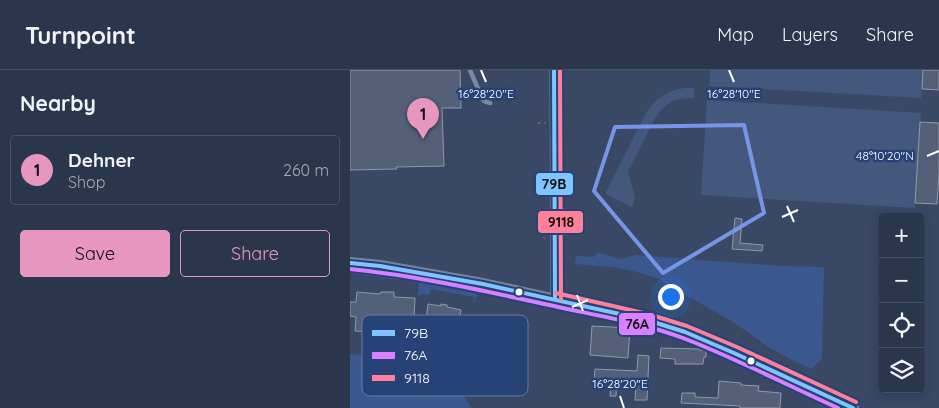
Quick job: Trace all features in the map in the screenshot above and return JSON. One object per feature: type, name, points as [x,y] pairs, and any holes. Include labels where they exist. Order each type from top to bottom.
[{"type":"street","points":[[554,70],[555,299]]},
{"type":"street","points":[[350,263],[425,273],[647,320],[685,332],[853,408]]},
{"type":"lane","points":[[470,70],[482,98],[490,104]]},
{"type":"path","points":[[538,123],[546,123]]},
{"type":"path","points":[[539,232],[548,242]]},
{"type":"highlighted area","points":[[744,125],[764,213],[663,273],[594,191],[615,127]]},
{"type":"shaded area","points":[[710,70],[923,70],[921,98],[709,86]]},
{"type":"shaded area","points":[[685,88],[694,88],[694,98],[676,100],[663,108],[654,120],[628,171],[635,198],[632,207],[605,194],[646,113],[658,99],[667,93]]},
{"type":"shaded area","points":[[707,100],[921,113],[915,208],[701,195]]},
{"type":"shaded area","points":[[599,253],[621,259],[635,255],[781,266],[824,267],[822,359],[811,369],[786,357],[733,322],[691,298],[673,291],[659,279],[613,267],[575,264],[576,256],[593,257]]},
{"type":"shaded area","points":[[354,269],[400,273],[401,280],[352,274]]},
{"type":"shaded area","points":[[422,280],[476,288],[478,290],[475,302],[473,303],[474,297],[431,289],[429,295],[421,294],[418,296],[419,283]]},
{"type":"shaded area","points":[[350,354],[362,355],[362,396],[464,396],[472,408],[350,408]]},
{"type":"building","points":[[350,70],[460,70],[461,108],[442,108],[444,166],[350,170]]},
{"type":"building","points":[[923,70],[939,70],[939,90],[922,89]]},
{"type":"building","points":[[920,122],[939,123],[937,204],[915,203]]},
{"type":"building","points":[[735,218],[742,219],[740,243],[763,245],[762,251],[732,249]]},
{"type":"building","points":[[357,292],[380,294],[381,292],[394,292],[394,297],[415,298],[414,315],[362,315],[362,331],[355,331],[356,317],[350,316],[350,302],[356,302]]},
{"type":"building","points":[[428,304],[447,305],[447,307],[461,310],[460,315],[426,315]]},
{"type":"building","points":[[592,326],[630,328],[628,358],[590,355]]},
{"type":"building","points":[[661,348],[706,350],[706,357],[704,357],[703,364],[675,364],[675,359],[660,358]]},
{"type":"building","points":[[638,355],[649,356],[647,400],[635,400],[636,384],[617,382],[616,396],[610,396],[611,382],[594,381],[595,369],[637,371]]},
{"type":"building","points":[[719,381],[759,386],[758,391],[781,393],[780,408],[740,408],[740,406],[681,403],[682,393],[695,393],[695,397],[718,398]]},
{"type":"transit line","name":"79B","points":[[554,70],[555,299]]},
{"type":"transit line","name":"9118","points":[[560,70],[561,299]]},
{"type":"transit line","name":"79B","points":[[350,263],[380,266],[483,284],[647,320],[685,332],[853,408]]},
{"type":"transit line","name":"76A","points":[[350,269],[454,285],[652,328],[722,354],[838,408]]},
{"type":"transit line","name":"9118","points":[[556,293],[648,314],[687,326],[856,402]]},
{"type":"place","name":"Dehner","points":[[423,139]]}]
